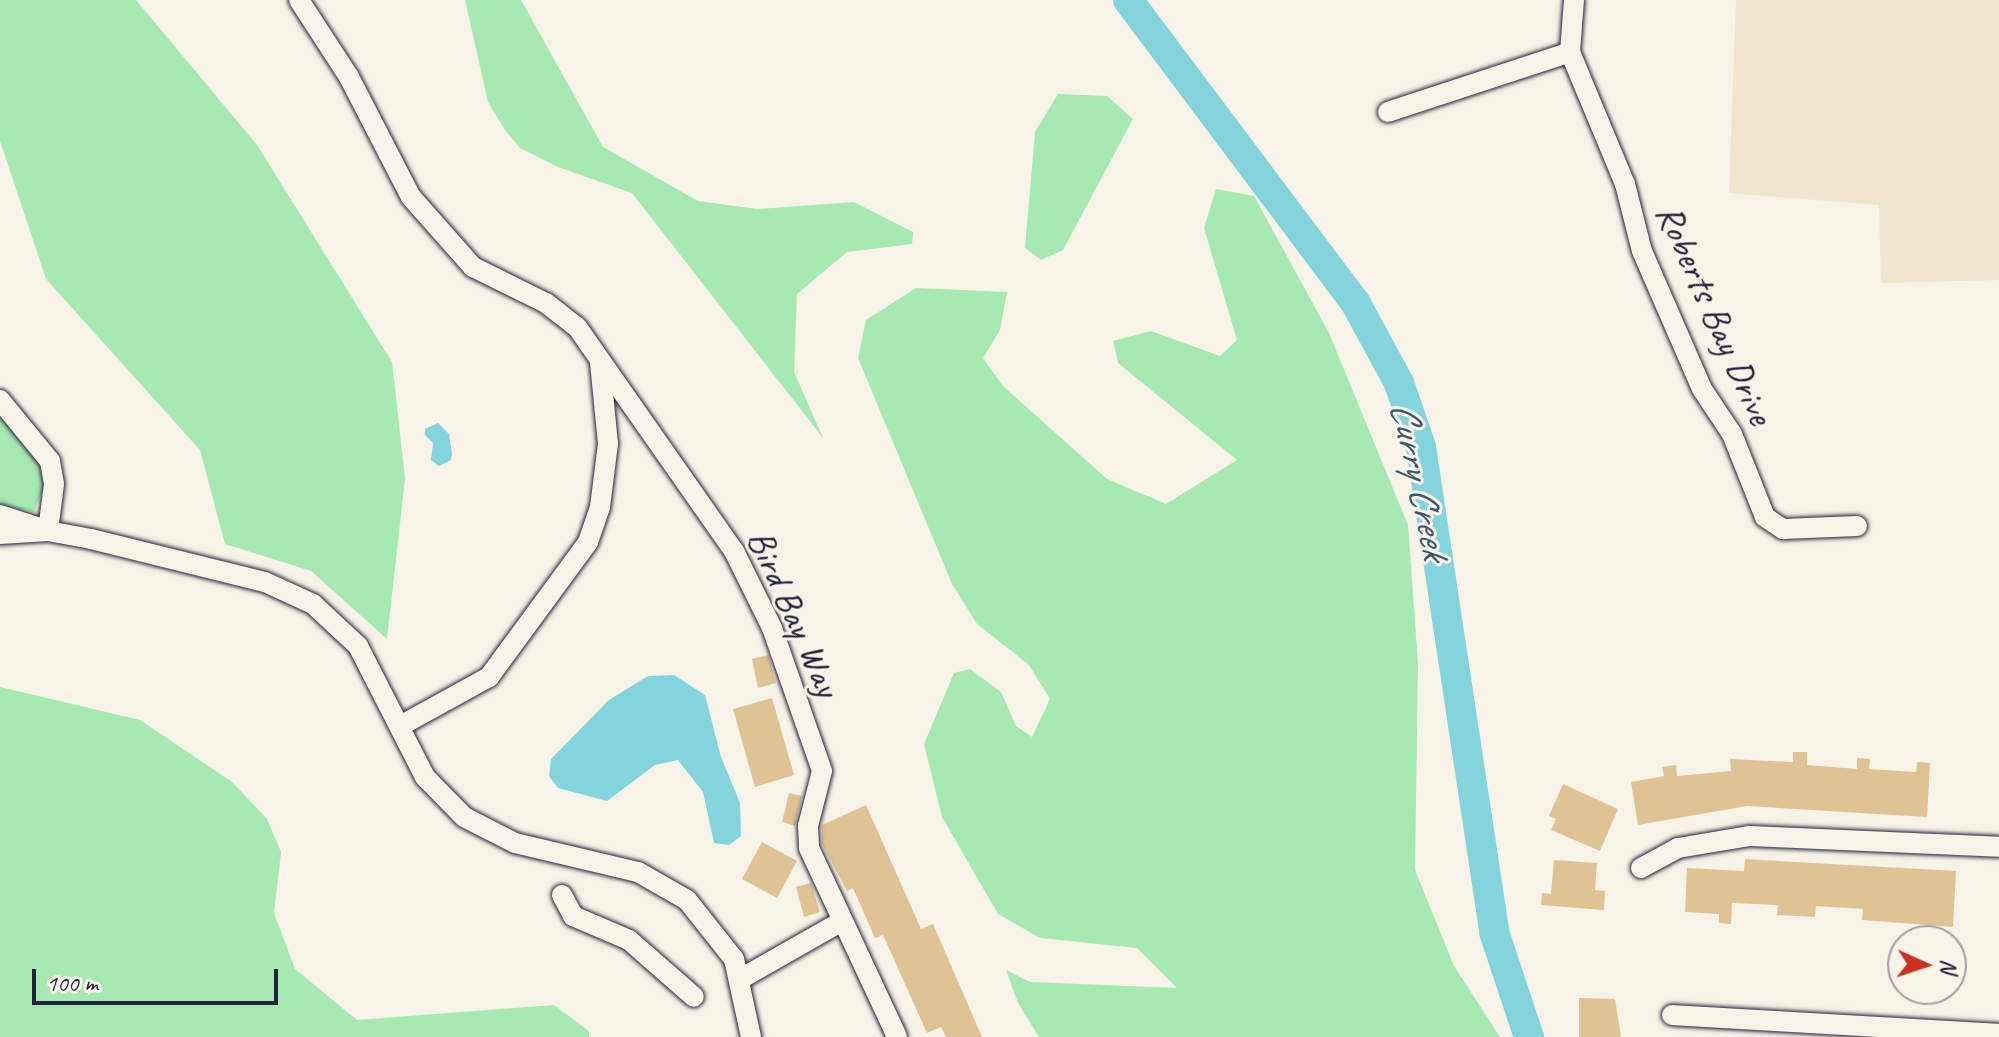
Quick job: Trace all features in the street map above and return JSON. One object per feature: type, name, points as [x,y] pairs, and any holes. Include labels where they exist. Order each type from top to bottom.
[{"type":"street","name":"Bird Bay Way","points":[[299,0],[349,77],[411,197],[462,259],[563,314],[599,357],[710,510],[772,628],[822,771],[807,842],[839,923],[897,1037]]},
{"type":"street","name":"Roberts Bay Drive","points":[[1574,0],[1570,52],[1625,184],[1642,251],[1702,389],[1732,434],[1765,517],[1783,529],[1857,526]]},
{"type":"street","points":[[1388,112],[1570,52]]},
{"type":"street","points":[[400,726],[489,677],[588,542],[600,507],[608,444],[599,357]]},
{"type":"street","points":[[0,400],[50,461],[54,484],[48,531]]},
{"type":"street","points":[[0,515],[48,531],[292,592],[329,615],[358,646],[425,777],[464,817],[515,843],[627,868],[666,885],[714,929],[742,978],[751,1037]]},
{"type":"street","points":[[0,534],[48,531]]},
{"type":"street","points":[[1641,868],[1678,848],[1750,836],[1999,847]]},
{"type":"street","points":[[562,895],[573,916],[629,940],[694,997]]},
{"type":"street","points":[[742,978],[839,923]]},
{"type":"street","points":[[1672,1015],[1999,1034]]},
{"type":"shaded area","points":[[1736,0],[1999,0],[1999,280],[1881,283],[1879,205],[1729,193]]},
{"type":"green space","points":[[0,0],[136,0],[257,145],[392,362],[405,479],[387,639],[311,571],[225,544],[200,450],[46,279],[0,141]]},
{"type":"green space","points":[[465,0],[521,0],[603,147],[698,201],[757,209],[854,202],[913,232],[912,244],[847,252],[797,294],[794,372],[823,438],[632,193],[558,167],[520,148],[505,130],[488,102]]},
{"type":"green space","points":[[1058,94],[1107,96],[1133,119],[1063,250],[1041,260],[1025,248],[1035,132]]},
{"type":"green space","points":[[1216,189],[1254,196],[1329,333],[1408,525],[1418,664],[1415,870],[1454,966],[1500,1037],[1039,1037],[1018,1003],[1006,970],[1030,982],[1177,988],[1137,948],[1040,938],[998,914],[942,817],[924,744],[954,673],[970,669],[1001,692],[1016,726],[1032,737],[1050,699],[1029,665],[977,624],[952,584],[858,358],[866,320],[916,288],[1007,292],[1000,330],[983,358],[1003,386],[1107,479],[1166,504],[1237,460],[1118,363],[1113,341],[1151,331],[1220,356],[1237,340],[1204,228]]},
{"type":"green space","points":[[0,413],[43,462],[46,481],[34,512],[0,505]]},
{"type":"green space","points":[[0,687],[140,720],[232,782],[267,819],[281,852],[274,913],[295,969],[357,1020],[554,1005],[589,1031],[589,1037],[0,1037]]},
{"type":"water","points":[[438,423],[449,434],[452,454],[451,460],[439,466],[431,460],[433,443],[425,435],[425,429]]},
{"type":"water","points":[[674,675],[705,695],[721,757],[740,803],[741,836],[729,845],[714,843],[703,792],[678,760],[655,765],[607,801],[558,788],[549,776],[551,759],[609,700],[648,676]]},
{"type":"building","points":[[768,655],[776,683],[758,688],[752,659]]},
{"type":"building","points":[[772,698],[794,775],[755,787],[733,709]]},
{"type":"building","points":[[1793,752],[1807,752],[1807,765],[1857,769],[1857,758],[1870,759],[1869,769],[1916,772],[1917,762],[1930,763],[1927,817],[1747,806],[1638,825],[1631,782],[1664,776],[1662,767],[1676,765],[1677,776],[1731,771],[1730,759],[1793,762]]},
{"type":"building","points":[[1563,784],[1618,809],[1600,851],[1551,830],[1556,819],[1549,816]]},
{"type":"building","points":[[789,793],[802,796],[795,826],[782,822]]},
{"type":"building","points":[[866,805],[921,929],[933,924],[982,1037],[946,1037],[941,1027],[927,1033],[883,935],[875,938],[853,888],[847,891],[822,844],[822,825]]},
{"type":"building","points":[[762,842],[797,861],[777,898],[742,879]]},
{"type":"building","points":[[1745,859],[1956,871],[1953,925],[1862,920],[1863,909],[1816,906],[1815,917],[1777,915],[1778,905],[1732,903],[1731,924],[1719,923],[1719,914],[1685,912],[1687,868],[1744,871]]},
{"type":"building","points":[[1554,860],[1597,863],[1595,890],[1605,891],[1604,910],[1541,905],[1542,893],[1551,894]]},
{"type":"building","points":[[811,883],[820,912],[804,917],[796,887]]},
{"type":"building","points":[[1579,998],[1615,999],[1621,1037],[1579,1037]]},
{"type":"waterway","name":"Curry Creek","points":[[1128,0],[1355,302],[1399,383],[1421,447],[1494,932],[1529,1037]]}]
